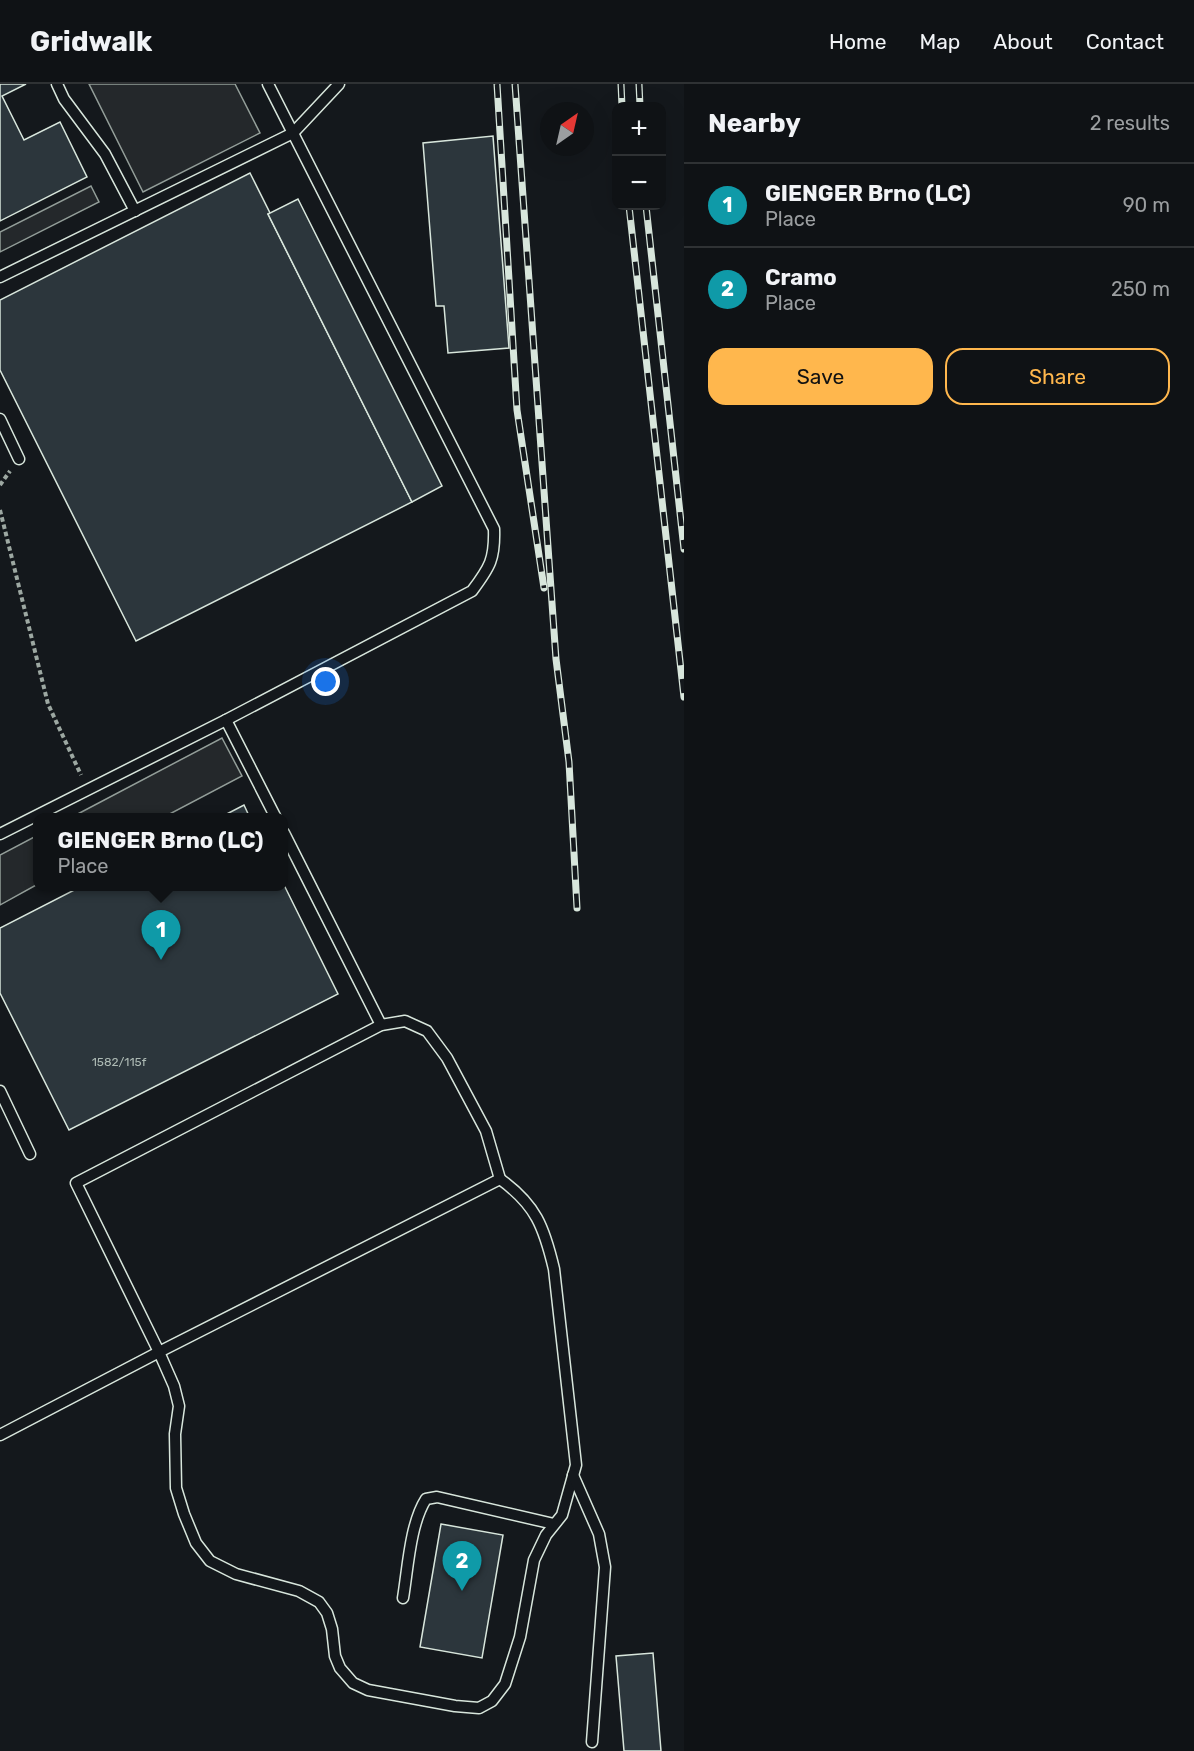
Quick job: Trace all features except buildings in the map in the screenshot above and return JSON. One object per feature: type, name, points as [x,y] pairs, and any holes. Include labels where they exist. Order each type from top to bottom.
[{"type":"lane","points":[[57,84],[64,99],[105,154],[135,211]]},
{"type":"lane","points":[[42,813],[472,591],[488,570],[494,550],[494,529],[268,84]]},
{"type":"lane","points":[[0,277],[293,133],[339,84]]},
{"type":"lane","points":[[0,419],[19,459]]},
{"type":"lane","points":[[226,720],[273,813]]},
{"type":"lane","points":[[0,834],[33,818]]},
{"type":"lane","points":[[288,841],[381,1025]]},
{"type":"lane","points":[[405,1021],[427,1031],[447,1058],[486,1131],[500,1179],[517,1191],[534,1211],[546,1238],[555,1280],[576,1466],[562,1515],[546,1535],[534,1560],[514,1661],[505,1684],[492,1701],[479,1708],[368,1690],[353,1683],[340,1668],[335,1656],[332,1629],[327,1613],[320,1602],[298,1591],[236,1574],[210,1561],[196,1543],[176,1488],[175,1434],[179,1406],[174,1386],[76,1183],[381,1025],[405,1021]]},
{"type":"lane","points":[[0,1091],[30,1154]]},
{"type":"lane","points":[[0,1435],[500,1179]]},
{"type":"lane","points":[[573,1475],[599,1534],[604,1567],[592,1742]]},
{"type":"lane","points":[[403,1598],[413,1538],[420,1509],[426,1499],[437,1497],[554,1524]]},
{"type":"path","points":[[0,510],[48,704],[88,790]]},
{"type":"shaded area","points":[[89,84],[235,84],[260,133],[143,192]]},
{"type":"shaded area","points":[[91,186],[99,202],[0,252],[0,232]]},
{"type":"shaded area","points":[[222,738],[242,776],[172,813],[80,813]]},
{"type":"shaded area","points":[[33,838],[33,887],[0,905],[0,855]]},
{"type":"railway","points":[[497,84],[517,410],[544,588]]},
{"type":"railway","points":[[515,84],[556,659],[569,762],[577,908]]},
{"type":"railway","points":[[621,84],[622,102]]},
{"type":"railway","points":[[639,84],[640,102]]},
{"type":"railway","points":[[629,210],[684,697]]},
{"type":"railway","points":[[646,210],[684,549]]},
{"type":"place","name":"GIENGER Brno (LC)","points":[[161,960]]},
{"type":"place","name":"Cramo","points":[[462,1591]]}]
